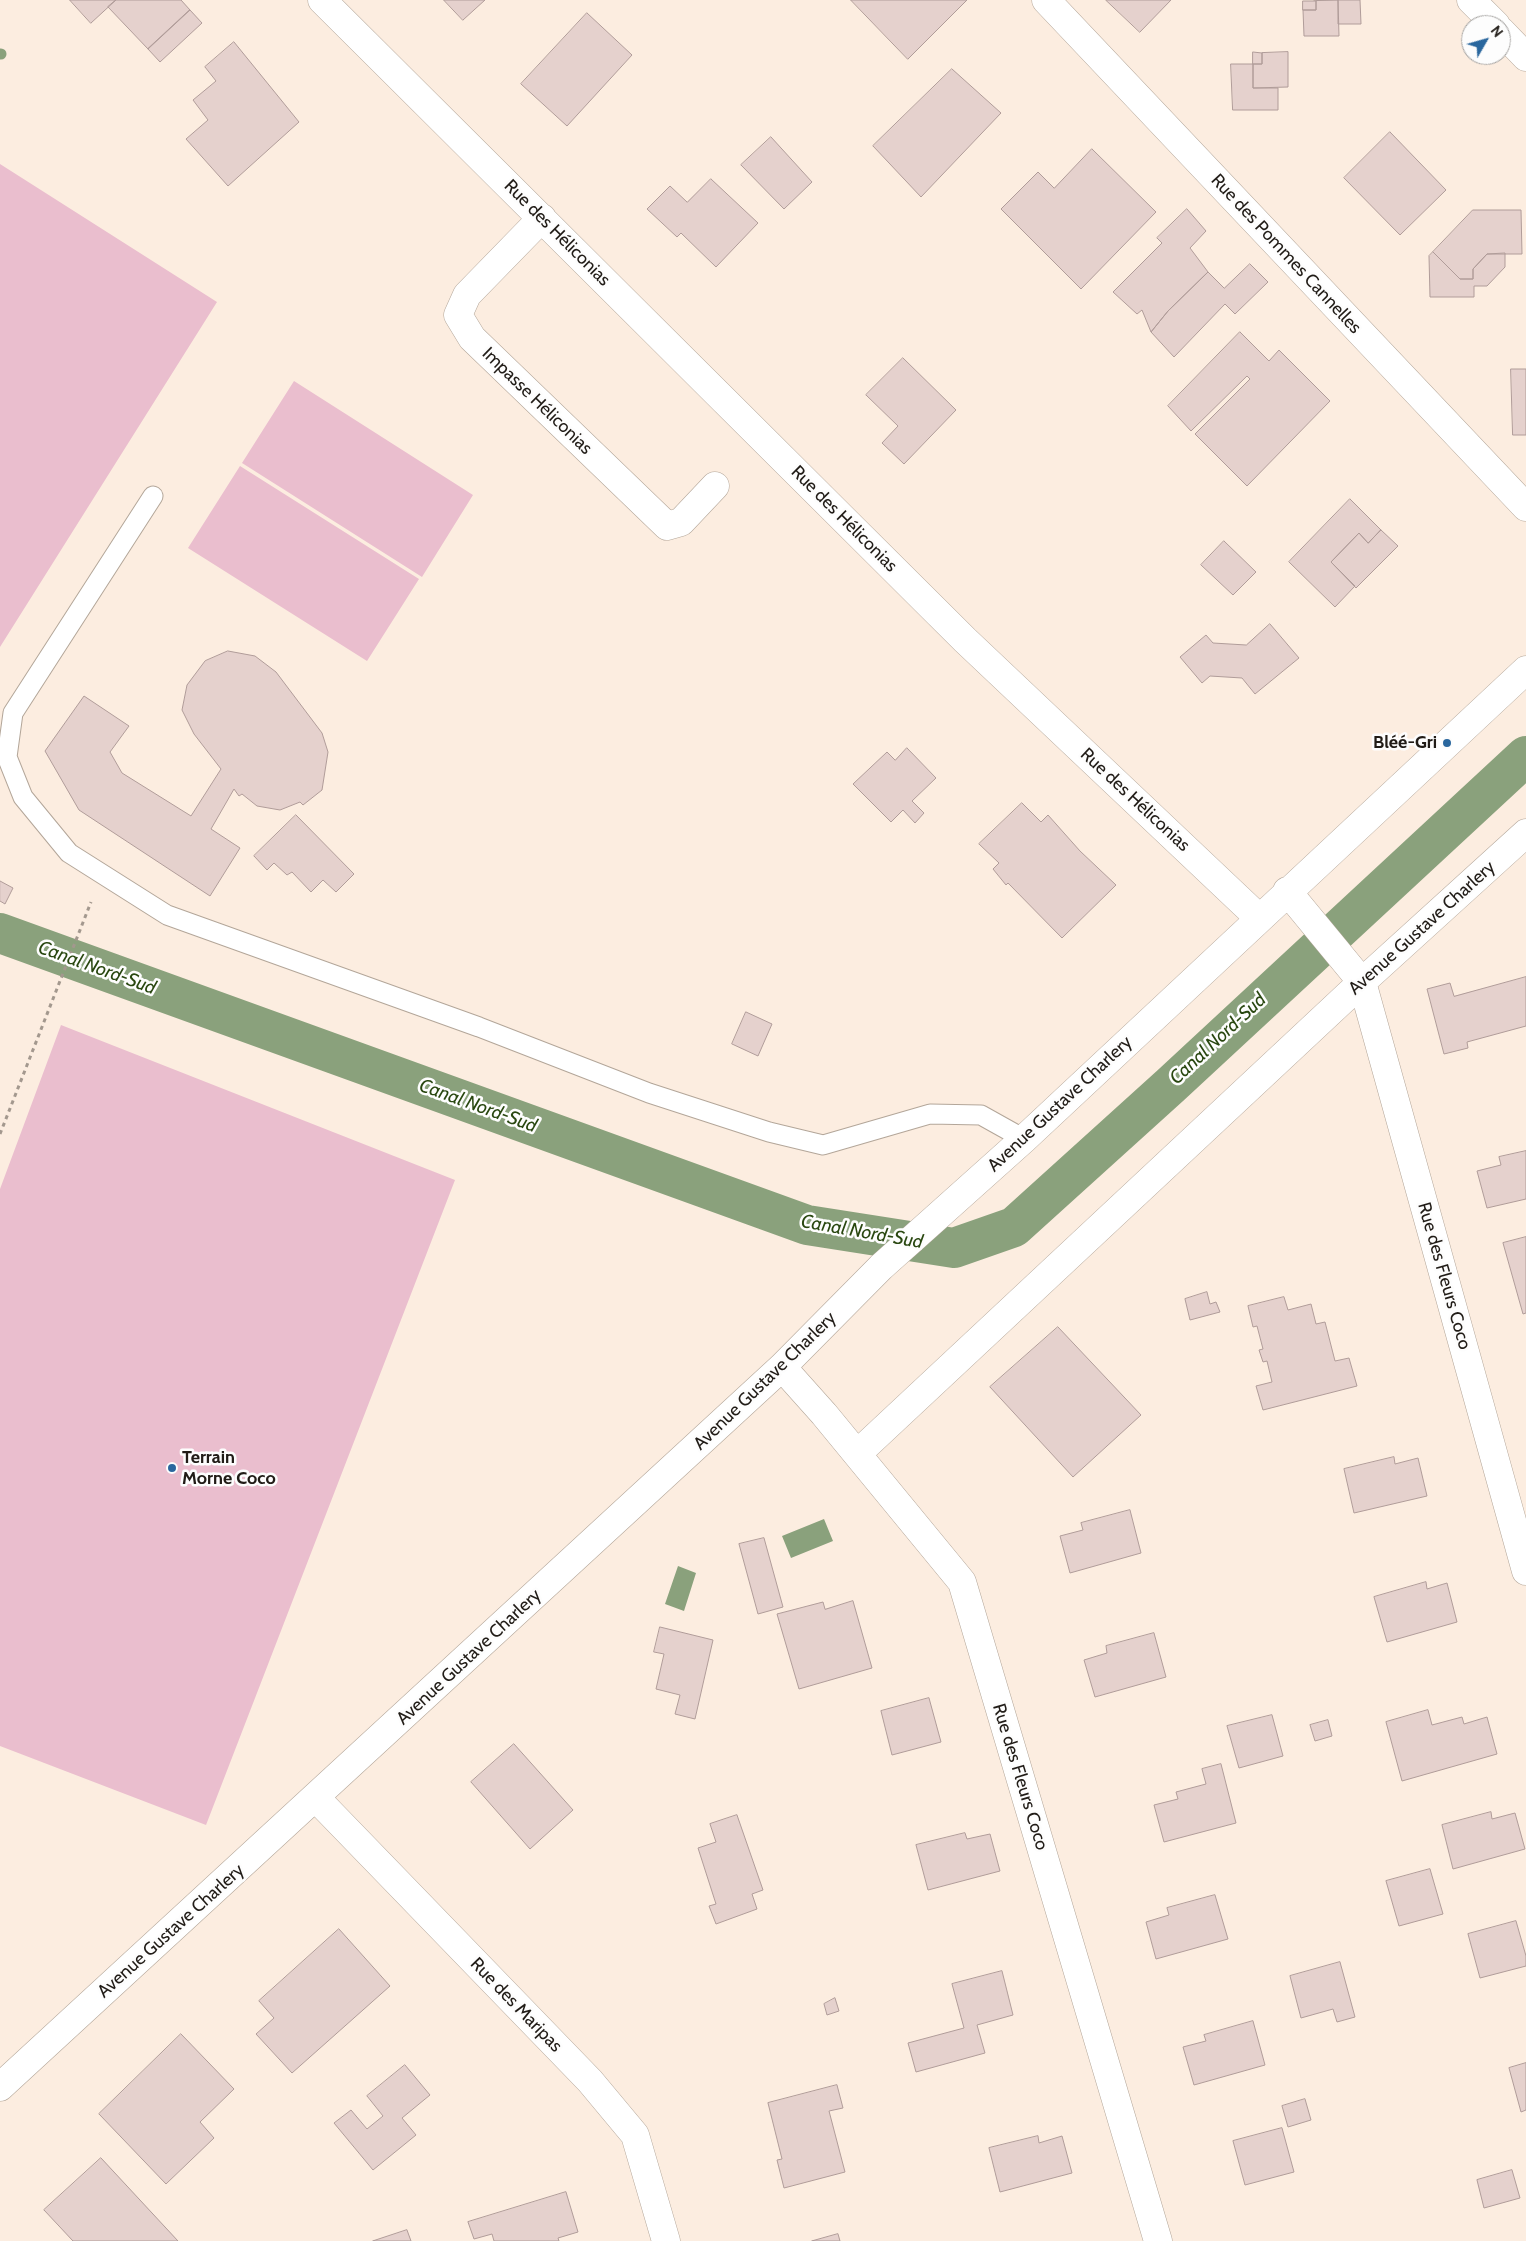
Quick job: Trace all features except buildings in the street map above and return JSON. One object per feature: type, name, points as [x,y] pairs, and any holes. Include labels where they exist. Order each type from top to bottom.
[{"type":"street","name":"Rue des Héliconias","points":[[322,0],[965,640],[1259,918]]},
{"type":"street","name":"Rue des Pommes Cannelles","points":[[1046,0],[1526,507]]},
{"type":"street","points":[[1471,0],[1486,15]]},
{"type":"street","points":[[1511,41],[1526,57]]},
{"type":"street","name":"Impasse Héliconias","points":[[542,218],[467,296],[458,315],[472,338],[667,526],[681,522],[715,486]]},
{"type":"street","name":"Avenue Gustave Charlery","points":[[0,2087],[316,1798],[790,1376],[881,1267],[1024,1139],[1259,918],[1293,897],[1526,670]]},
{"type":"street","name":"Avenue Gustave Charlery","points":[[857,1454],[1357,975],[1526,833]]},
{"type":"street","points":[[1293,897],[1357,975]]},
{"type":"street","name":"Rue des Fleurs Coco","points":[[1357,975],[1526,1571]]},
{"type":"street","name":"Rue des Fleurs Coco","points":[[790,1376],[824,1414],[962,1582],[1158,2241]]},
{"type":"street","name":"Rue des Maripas","points":[[316,1798],[590,2081],[635,2135],[666,2241]]},
{"type":"lane","points":[[153,496],[13,713],[7,757],[23,797],[69,852],[167,915],[479,1027],[649,1094],[769,1132],[823,1145],[930,1114],[947,1114],[981,1115],[1024,1139]]},
{"type":"path","points":[[0,1134],[84,918]]},
{"type":"shaded area","points":[[0,164],[217,302],[0,647]]},
{"type":"shaded area","points":[[294,381],[473,495],[422,577],[242,463]]},
{"type":"shaded area","points":[[240,466],[419,579],[367,661],[188,548]]},
{"type":"shaded area","name":"Terrain Morne Coco","points":[[61,1025],[455,1180],[206,1825],[0,1746],[0,1189]]},
{"type":"shaded area","points":[[824,1519],[833,1541],[791,1558],[782,1536]]},
{"type":"shaded area","points":[[678,1566],[696,1573],[684,1611],[665,1604]]},
{"type":"waterway","name":"Canal Nord-Sud","points":[[0,933],[807,1225],[954,1248],[1014,1227],[1171,1085],[1526,756]]},
{"type":"place","name":"Bléé-Gri","points":[[1447,743]]},
{"type":"place","name":"Terrain Morne Coco","points":[[172,1468]]}]
